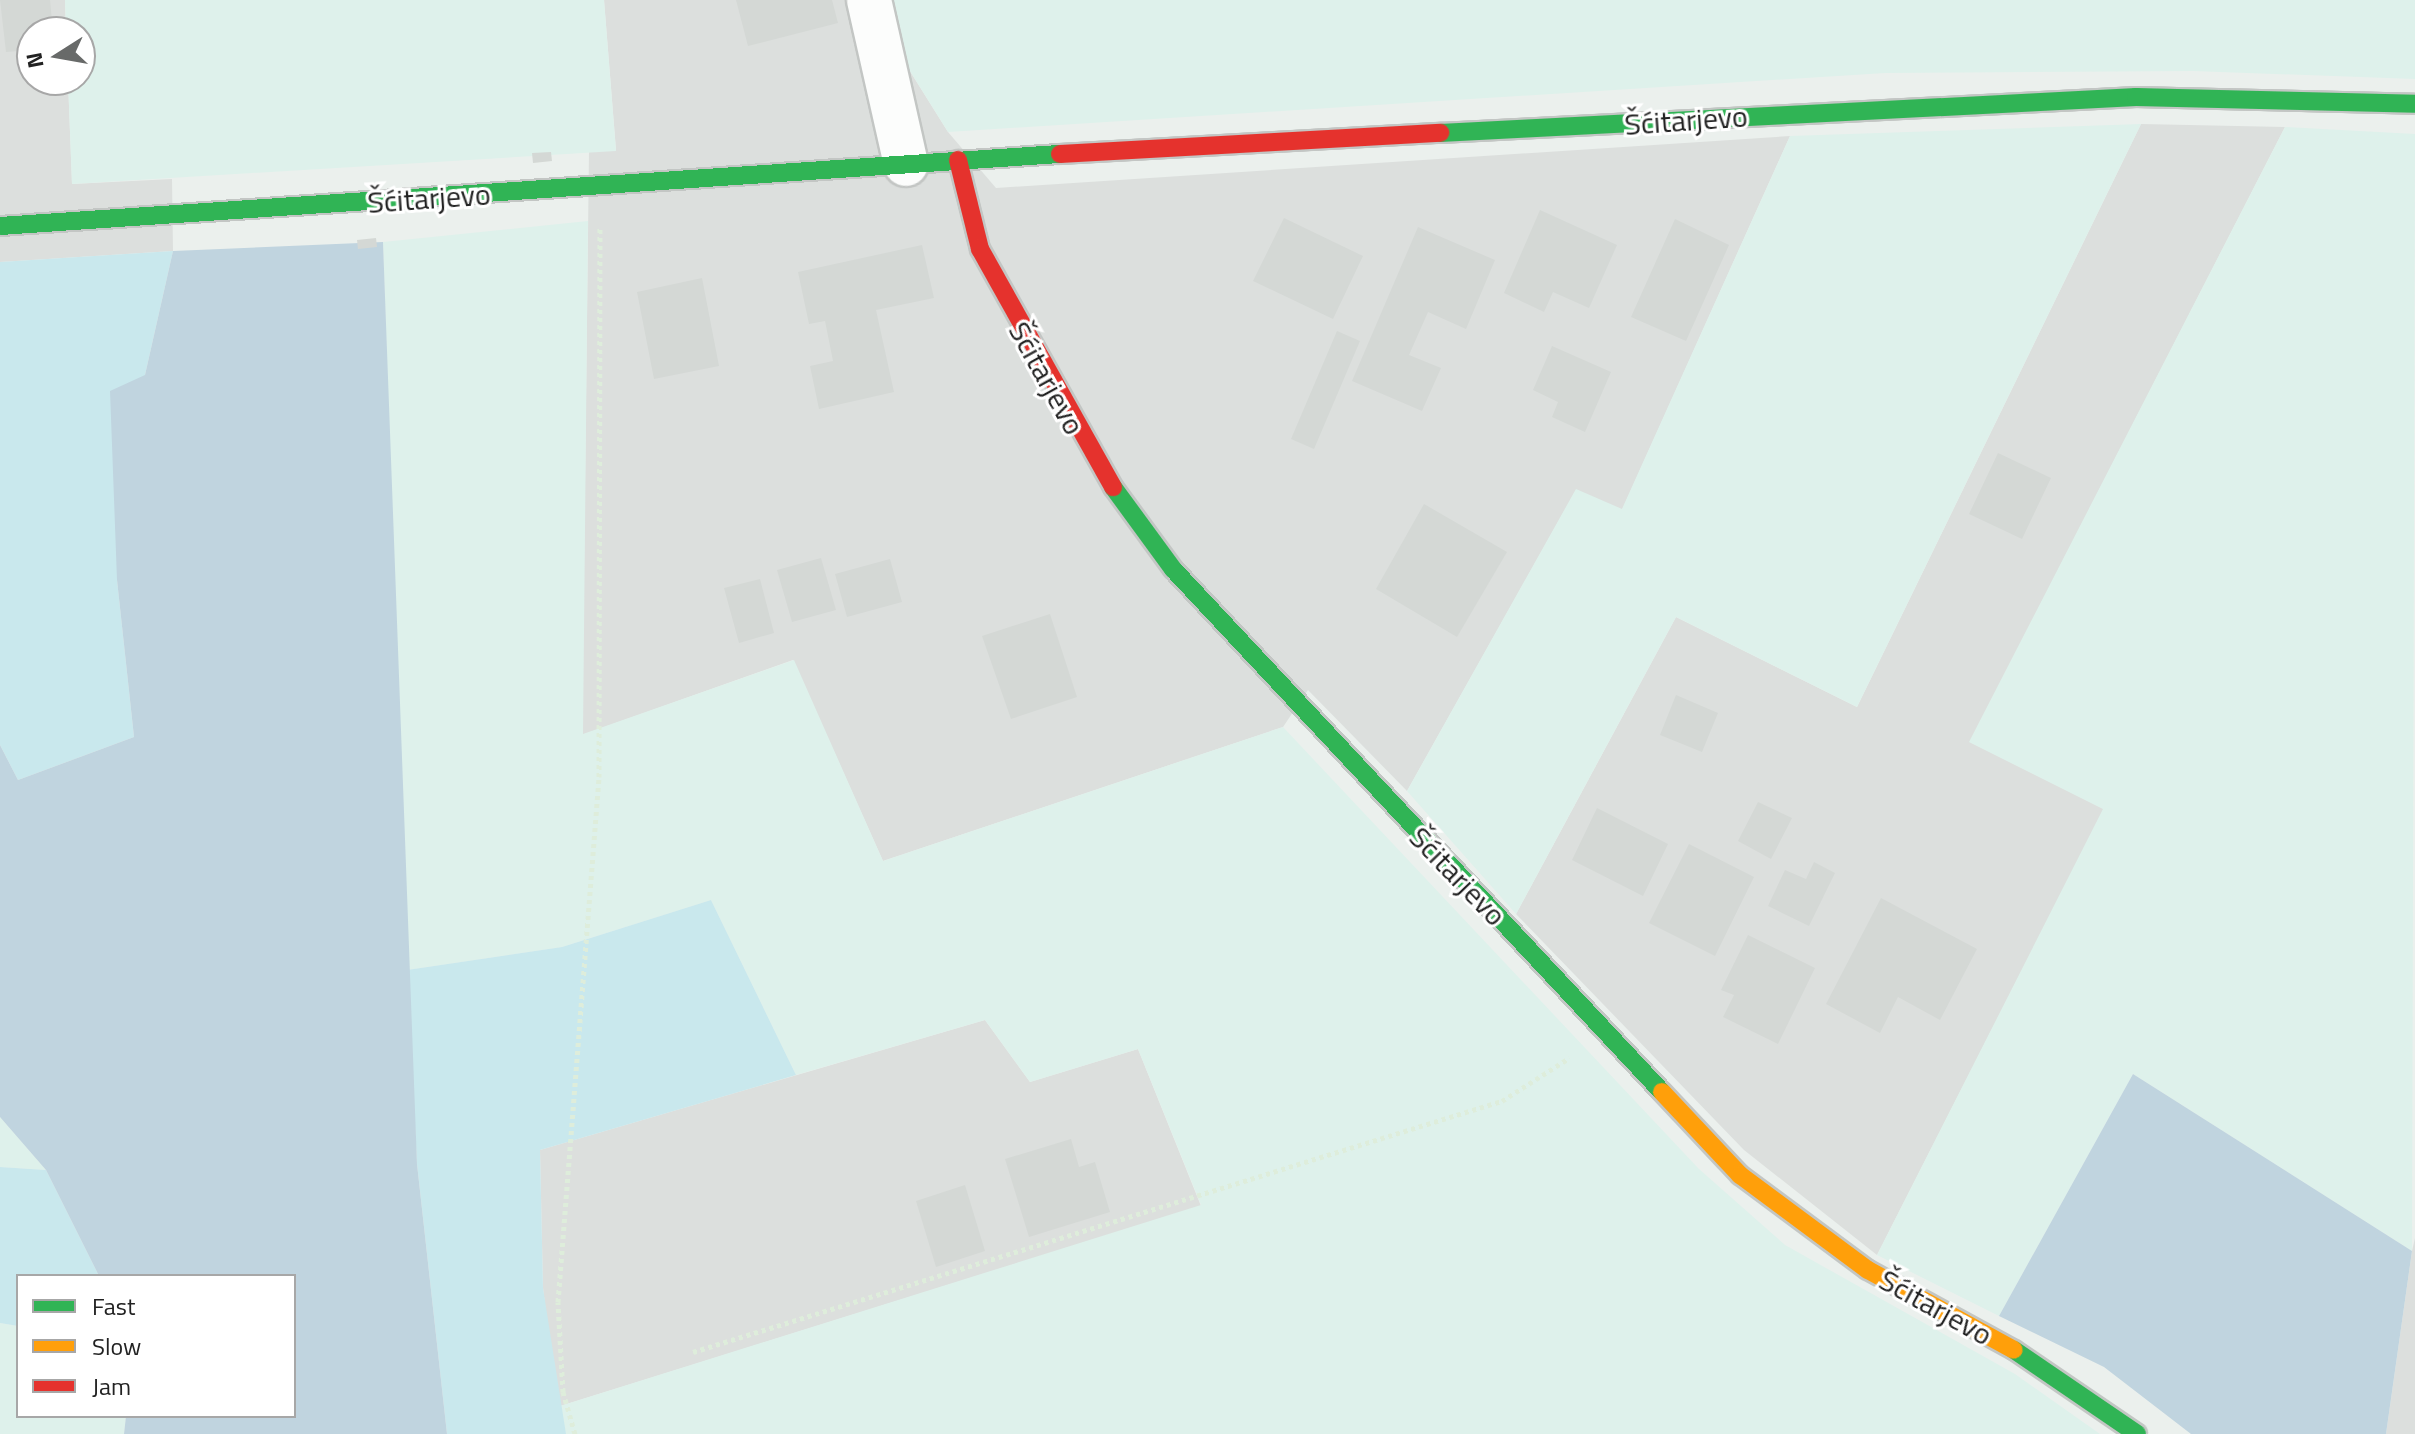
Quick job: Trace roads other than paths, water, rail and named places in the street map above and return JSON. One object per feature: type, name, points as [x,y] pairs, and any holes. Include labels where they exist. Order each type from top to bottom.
[{"type":"main road","name":"Šćitarjevo","points":[[0,226],[958,160],[2001,102],[2136,97],[2415,104]]},
{"type":"main road","name":"Šćitarjevo","points":[[958,160],[980,249],[1016,326],[1089,454],[1154,544],[1740,1175],[1868,1270],[2022,1354],[2137,1434]]},
{"type":"street","points":[[869,0],[906,164]]}]
